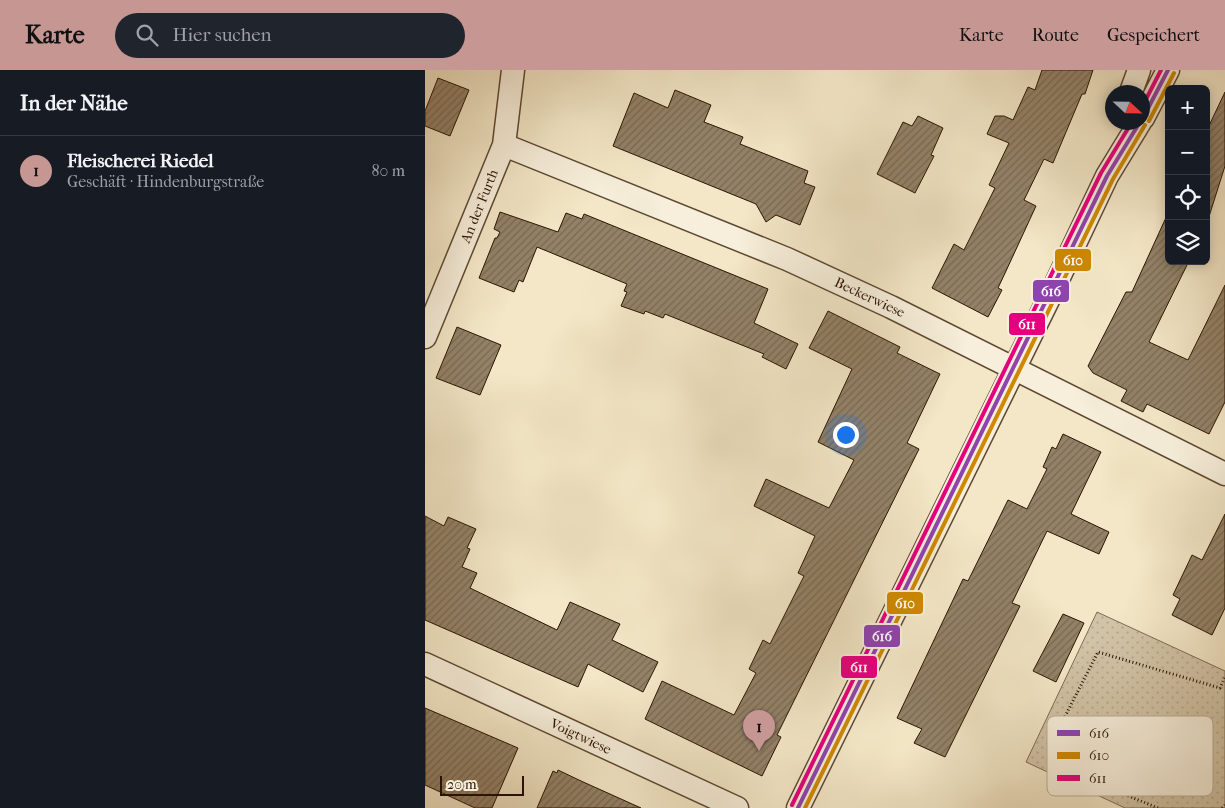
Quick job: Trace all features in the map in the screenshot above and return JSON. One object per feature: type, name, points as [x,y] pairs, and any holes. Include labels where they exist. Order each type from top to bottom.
[{"type":"street","name":"An der Furth","points":[[425,337],[504,145],[513,70]]},
{"type":"street","points":[[1134,85],[1139,70]]},
{"type":"street","points":[[1150,105],[1168,70]]},
{"type":"street","points":[[1107,176],[1120,130]]},
{"type":"street","points":[[798,808],[1015,369],[1107,176],[1135,130]]},
{"type":"street","name":"Beckerwiese","points":[[504,145],[787,259],[891,306],[1225,474]]},
{"type":"street","name":"Voigtwiese","points":[[425,664],[737,808]]},
{"type":"path","points":[[1065,716],[1098,652],[1220,688],[1225,677]]},
{"type":"path","points":[[1128,796],[1158,808]]},
{"type":"path","points":[[1221,808],[1225,805]]},
{"type":"shaded area","points":[[1097,612],[1225,671],[1225,808],[1125,808],[1099,796],[1213,796],[1213,716],[1048,716]]},
{"type":"shaded area","points":[[1047,718],[1047,772],[1026,762]]},
{"type":"building","points":[[1042,70],[1093,70],[1085,94],[1082,94],[1053,163],[1044,159],[1024,200],[1036,206],[998,288],[1002,290],[988,317],[932,288],[954,244],[964,250],[995,188],[989,185],[1009,143],[987,134],[995,116],[1004,116],[1013,120],[1028,87],[1035,90]]},
{"type":"building","points":[[438,78],[469,90],[450,136],[425,126],[425,111]]},
{"type":"building","points":[[675,90],[711,105],[704,122],[743,137],[740,144],[808,171],[804,183],[815,187],[800,225],[776,215],[766,222],[756,204],[613,146],[634,93],[668,108]]},
{"type":"building","points":[[1225,92],[1225,166],[1210,213],[1210,130],[1210,124]]},
{"type":"building","points":[[918,116],[943,128],[931,155],[934,156],[915,193],[877,174],[903,122],[912,126]]},
{"type":"building","points":[[500,212],[558,232],[566,213],[582,219],[584,214],[768,289],[754,323],[798,344],[786,369],[762,357],[764,354],[665,314],[663,318],[645,311],[644,314],[621,306],[627,292],[624,291],[627,284],[537,247],[523,282],[519,280],[514,292],[479,278],[495,238],[497,238],[500,232],[494,229]]},
{"type":"building","points":[[1165,220],[1165,265],[1187,265],[1149,342],[1188,360],[1225,285],[1225,402],[1209,434],[1147,404],[1143,412],[1121,401],[1127,390],[1093,373],[1088,366],[1126,292],[1132,292]]},
{"type":"building","points":[[828,311],[900,347],[897,353],[940,374],[907,443],[919,449],[777,735],[781,737],[762,776],[645,719],[662,681],[734,715],[756,673],[749,669],[763,640],[770,644],[804,576],[798,573],[815,536],[754,506],[766,479],[829,508],[854,460],[818,442],[852,369],[809,348]]},
{"type":"building","points":[[457,327],[501,345],[480,395],[436,378]]},
{"type":"building","points":[[1063,434],[1101,452],[1071,514],[1109,532],[1099,554],[1047,531],[1012,603],[1020,606],[945,757],[914,743],[922,729],[897,718],[963,579],[968,581],[1008,500],[1027,509],[1047,469],[1043,467],[1052,447],[1056,449]]},
{"type":"building","points":[[1225,514],[1225,608],[1212,635],[1172,615],[1180,599],[1173,595],[1192,555],[1202,560]]},
{"type":"building","points":[[425,516],[444,526],[448,517],[476,529],[467,548],[470,549],[462,567],[477,573],[470,588],[557,630],[570,602],[620,624],[612,640],[658,662],[643,692],[588,664],[578,687],[425,620]]},
{"type":"building","points":[[1063,614],[1084,623],[1056,682],[1033,671]]},
{"type":"building","points":[[425,708],[518,748],[492,808],[475,808],[425,785]]},
{"type":"building","points":[[558,770],[641,808],[537,808],[553,771],[557,773]]},
{"type":"transit line","name":"611","points":[[1150,91],[1161,70]]},
{"type":"transit line","name":"616","points":[[1150,105],[1168,70]]},
{"type":"transit line","name":"610","points":[[1150,119],[1174,73]]},
{"type":"transit line","name":"611","points":[[792,805],[1101,173],[1127,130]]},
{"type":"transit line","name":"616","points":[[798,808],[1107,176],[1135,130]]},
{"type":"transit line","name":"610","points":[[805,808],[1113,179],[1142,130]]},
{"type":"place","name":"Fleischerei Riedel","points":[[759,751]]}]
